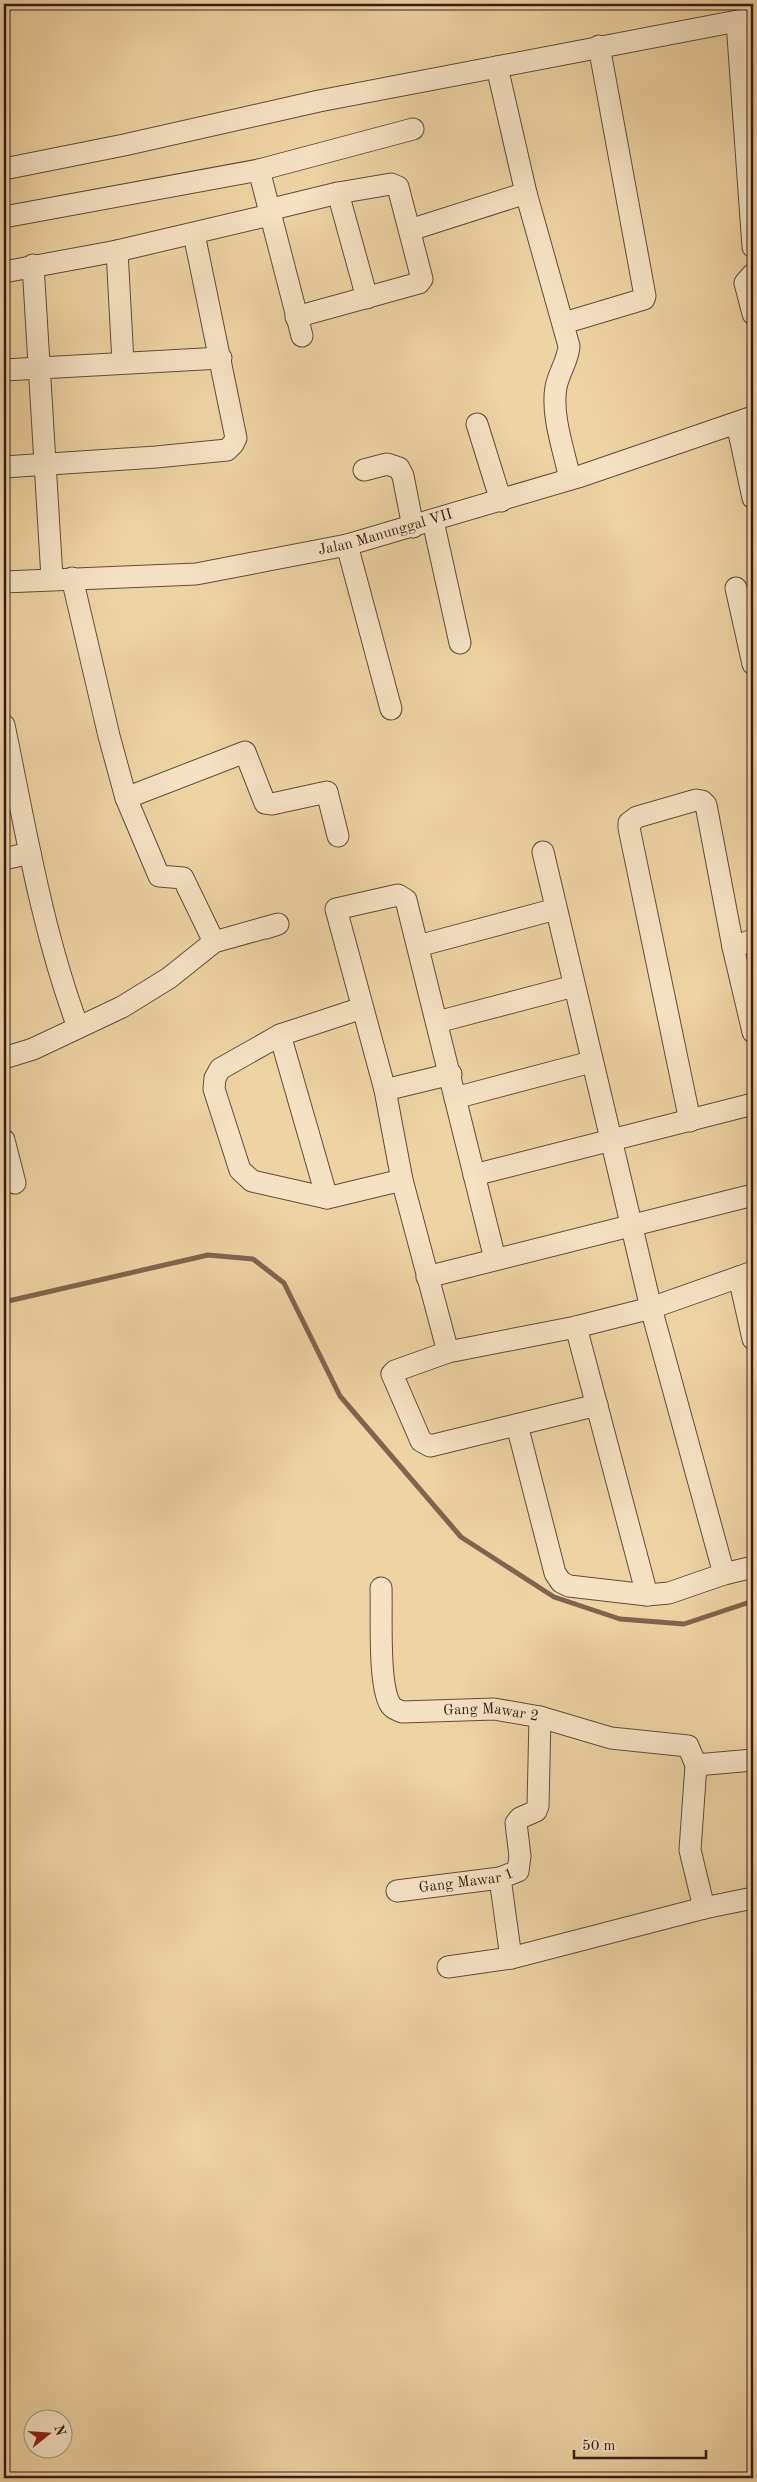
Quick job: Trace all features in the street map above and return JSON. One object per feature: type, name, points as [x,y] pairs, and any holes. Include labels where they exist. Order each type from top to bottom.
[{"type":"street","points":[[4,168],[124,145],[319,101],[599,46],[745,20],[753,247]]},
{"type":"street","points":[[564,324],[644,299],[645,296],[599,46]]},
{"type":"street","points":[[497,67],[526,193],[569,346],[568,357],[556,386],[555,400],[570,479]]},
{"type":"street","points":[[4,217],[259,170],[413,129]]},
{"type":"street","points":[[4,272],[33,265],[117,251],[194,234],[269,212],[338,193],[394,184],[398,187],[410,230],[421,282],[366,298],[299,327],[269,212],[259,170]]},
{"type":"street","points":[[338,193],[366,298]]},
{"type":"street","points":[[410,230],[526,193]]},
{"type":"street","points":[[4,467],[227,450],[234,444],[236,438],[221,358],[194,234]]},
{"type":"street","points":[[117,251],[123,362]]},
{"type":"street","points":[[33,265],[44,464],[62,578],[126,798],[159,875],[183,878],[214,942]]},
{"type":"street","points":[[753,274],[745,283],[753,314]]},
{"type":"street","points":[[4,370],[221,358]]},
{"type":"street","points":[[745,420],[753,498]]},
{"type":"street","name":"Jalan Manunggal VII","points":[[4,582],[62,578],[196,574],[347,545],[570,479],[745,420]]},
{"type":"street","points":[[476,424],[501,500]]},
{"type":"street","points":[[364,470],[388,464],[399,468],[423,524],[460,643]]},
{"type":"street","points":[[347,545],[391,709]]},
{"type":"street","points":[[736,588],[753,664]]},
{"type":"street","points":[[4,725],[30,853],[64,989],[78,1027]]},
{"type":"street","points":[[126,798],[245,752],[265,803],[272,804],[325,791],[338,836]]},
{"type":"street","points":[[690,1120],[629,828],[629,823],[632,819],[693,800],[704,802],[708,809],[733,946],[753,1032]]},
{"type":"street","points":[[543,852],[651,1308],[724,1574]]},
{"type":"street","points":[[4,859],[30,853]]},
{"type":"street","points":[[448,1352],[402,1180],[385,1090],[336,909],[394,895],[403,896],[406,900],[451,1074],[455,1098],[495,1259]]},
{"type":"street","points":[[418,946],[556,909]]},
{"type":"street","points":[[4,1058],[33,1049],[122,1007],[169,978],[214,942],[278,924],[266,928]]},
{"type":"street","points":[[733,946],[753,940]]},
{"type":"street","points":[[437,1022],[574,986]]},
{"type":"street","points":[[362,1008],[280,1035],[220,1069],[214,1089],[242,1174],[252,1181],[327,1198],[402,1180]]},
{"type":"street","points":[[280,1035],[327,1198]]},
{"type":"street","points":[[455,1098],[592,1062]]},
{"type":"street","points":[[385,1090],[451,1074]]},
{"type":"street","points":[[474,1175],[753,1104]]},
{"type":"street","points":[[4,1140],[16,1183]]},
{"type":"street","points":[[427,1278],[495,1259],[753,1195]]},
{"type":"street","points":[[597,1405],[434,1446],[423,1444],[392,1374],[448,1352],[576,1326],[651,1308],[746,1275],[753,1339]]},
{"type":"street","points":[[576,1326],[647,1595]]},
{"type":"street","points":[[517,1425],[558,1578],[569,1586],[647,1595],[674,1592],[724,1574],[753,1567]]},
{"type":"street","name":"Gang Mawar 2","points":[[381,1588],[383,1678],[389,1704],[395,1709],[402,1712],[494,1709],[540,1717],[611,1738],[688,1746],[696,1765]]},
{"type":"street","name":"Gang Mawar 1","points":[[397,1891],[500,1878],[518,1871],[520,1856],[516,1823],[520,1818],[536,1811],[538,1806],[540,1717]]},
{"type":"street","points":[[704,1908],[690,1850],[696,1765],[753,1760]]},
{"type":"street","points":[[500,1878],[511,1958]]},
{"type":"street","points":[[448,1967],[511,1958],[704,1908],[753,1898]]},
{"type":"waterway","points":[[4,1302],[208,1255],[253,1259],[284,1283],[340,1396],[461,1537],[554,1597],[620,1619],[684,1624],[753,1601]]}]
